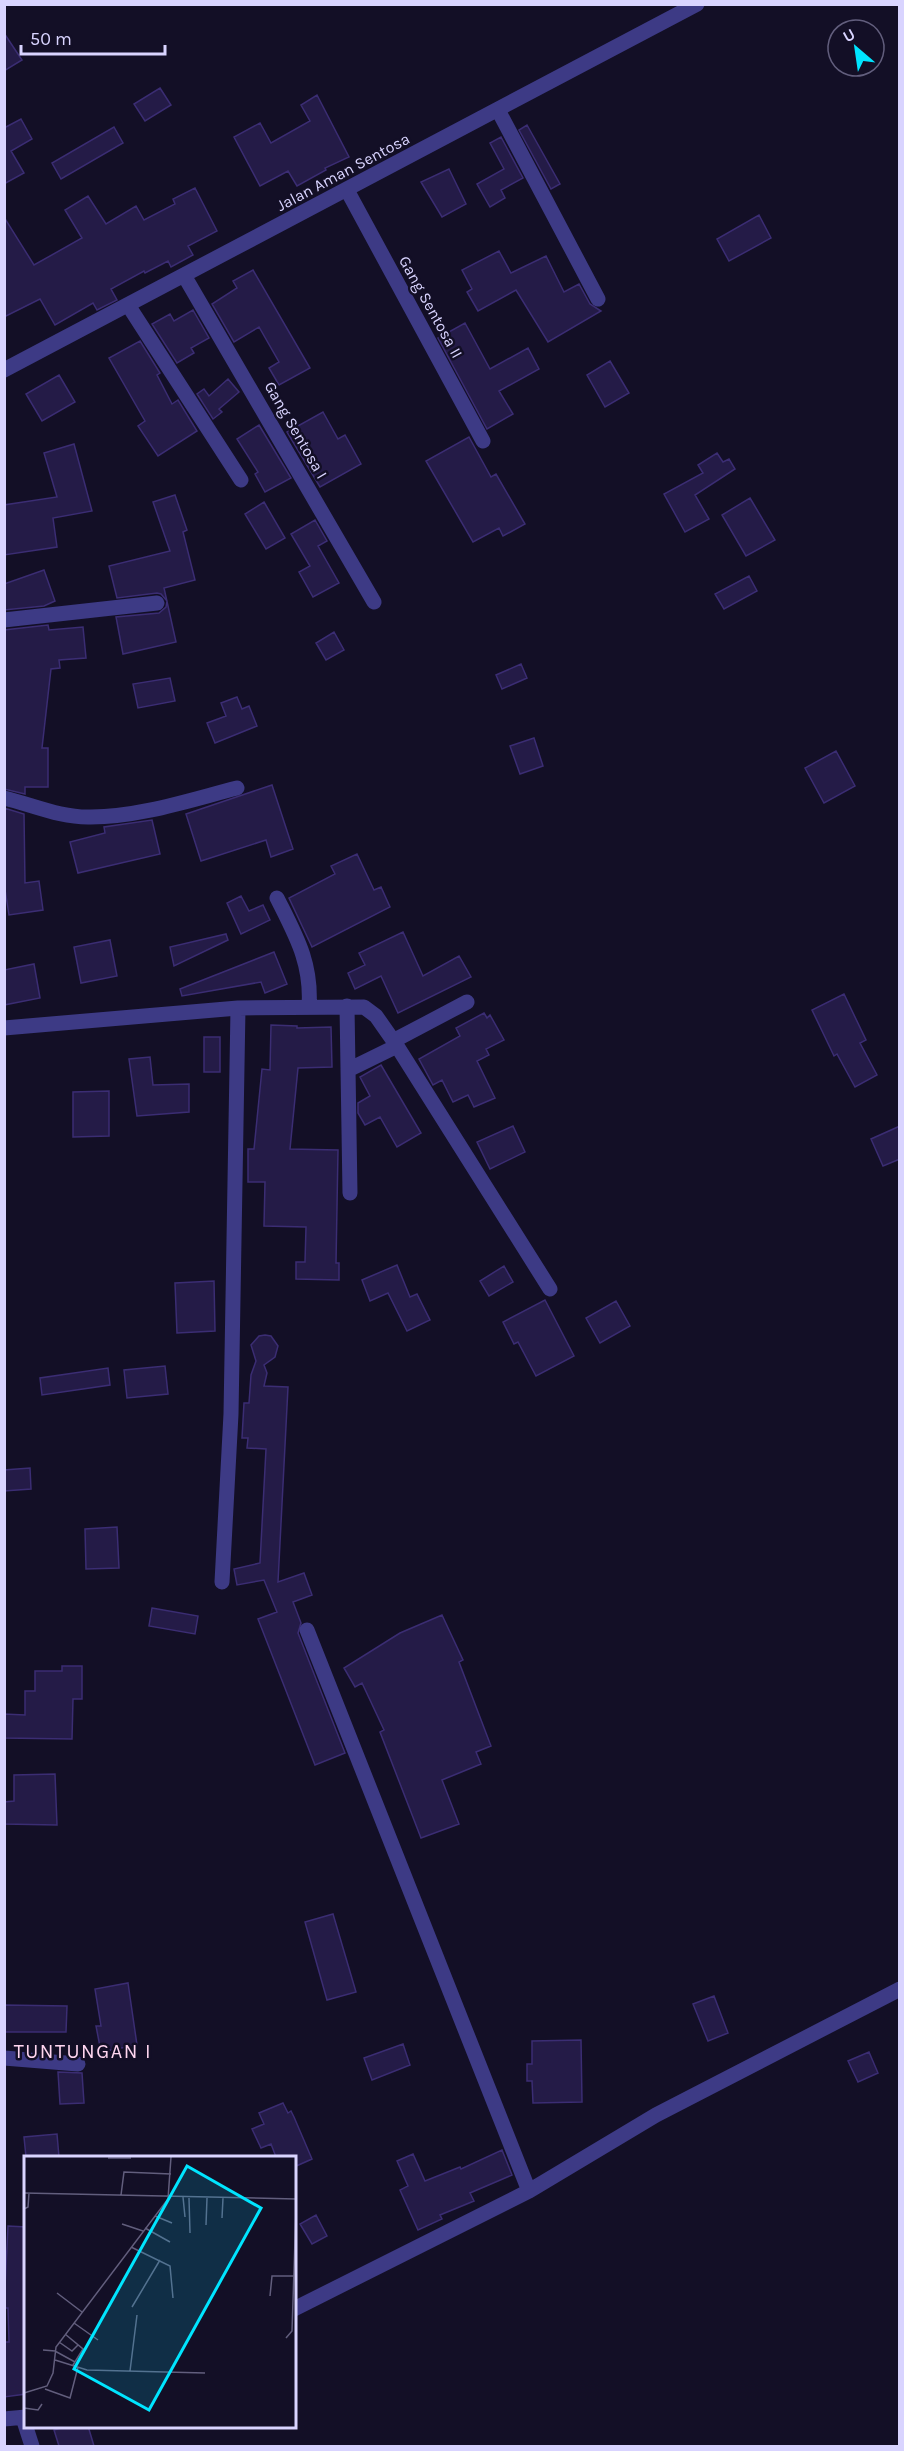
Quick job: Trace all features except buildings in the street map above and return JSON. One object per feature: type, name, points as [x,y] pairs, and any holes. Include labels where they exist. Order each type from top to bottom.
[{"type":"street","name":"Jalan Aman Sentosa","points":[[4,370],[185,277],[697,4]]},
{"type":"street","points":[[498,110],[598,299]]},
{"type":"street","name":"Gang Sentosa II","points":[[347,190],[483,441]]},
{"type":"street","name":"Gang Sentosa I","points":[[185,277],[374,602]]},
{"type":"street","points":[[128,305],[241,480]]},
{"type":"street","points":[[4,620],[157,603]]},
{"type":"street","points":[[4,798],[46,811],[90,818],[159,808],[237,788]]},
{"type":"street","points":[[277,898],[306,958],[310,985],[309,1007]]},
{"type":"street","points":[[348,1070],[467,1002]]},
{"type":"street","points":[[347,1005],[350,1193]]},
{"type":"street","points":[[4,1028],[238,1008],[347,1005],[364,1007],[376,1016],[395,1044],[550,1289]]},
{"type":"street","points":[[222,1582],[231,1414],[238,1008]]},
{"type":"street","points":[[307,1630],[530,2191]]},
{"type":"street","points":[[296,2308],[530,2191],[656,2115],[900,1989]]},
{"type":"street","points":[[4,2058],[78,2064]]},
{"type":"street","points":[[4,2419],[24,2418]]},
{"type":"street","points":[[27,2427],[32,2446]]},
{"type":"district","name":"TUNTUNGAN I","points":[[83,2051]]}]
